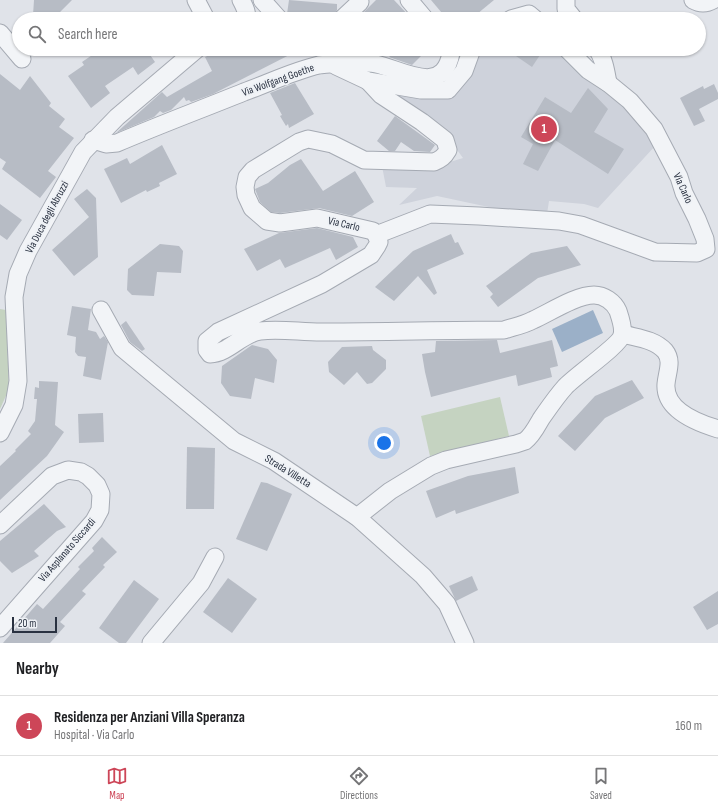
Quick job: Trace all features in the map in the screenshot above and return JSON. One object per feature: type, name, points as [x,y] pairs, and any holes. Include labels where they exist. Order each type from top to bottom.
[{"type":"street","points":[[196,0],[202,12]]},
{"type":"street","points":[[262,0],[273,12]]},
{"type":"street","points":[[409,0],[419,12]]},
{"type":"street","points":[[566,0],[566,10],[568,12]]},
{"type":"street","points":[[693,0],[698,3],[708,3],[713,0]]},
{"type":"street","points":[[349,12],[360,2]]},
{"type":"street","points":[[0,34],[12,48]]},
{"type":"street","name":"Via Duca degli Abruzzi","points":[[0,434],[14,405],[18,381],[14,297],[18,274],[28,251],[82,152],[117,116],[188,56]]},
{"type":"street","name":"Via Wolfgang Goethe","points":[[93,140],[106,144],[117,143],[161,124],[290,74],[319,65],[345,63],[376,64],[422,78],[431,78],[440,74],[449,64],[450,56]]},
{"type":"street","name":"Via Carlo","points":[[332,64],[368,81],[420,90],[448,90],[464,71],[469,56]]},
{"type":"street","name":"Via Carlo","points":[[368,81],[381,95],[446,140],[448,150],[445,156],[434,162],[364,160],[332,144],[318,140],[308,139],[299,142],[253,170],[247,178],[245,188],[246,195],[252,208],[267,221],[280,224],[317,218],[373,231],[376,235],[430,214],[559,221],[581,225],[606,233],[655,252],[712,253],[684,193],[679,177],[654,129],[630,100],[588,70],[574,56]]},
{"type":"street","points":[[601,56],[608,83]]},
{"type":"street","points":[[356,517],[390,492],[431,466],[446,460],[516,444],[526,440],[532,434],[542,417],[564,388],[587,367],[618,344],[623,334],[617,309],[608,300],[595,295],[586,296],[531,321],[504,330],[324,332],[277,330],[258,332],[241,339],[221,352],[210,354],[207,350],[207,341],[218,332],[322,284],[370,255],[379,242],[376,235]]},
{"type":"street","name":"Strada Villetta","points":[[101,310],[122,348],[234,441],[274,461],[356,517],[423,576],[448,604],[465,643]]},
{"type":"street","points":[[623,334],[651,341],[665,352],[669,358],[666,385],[672,403],[684,415],[702,424],[718,429]]},
{"type":"street","name":"Via Asplanato Siccardi","points":[[0,525],[52,476],[68,470],[81,472],[88,476],[97,485],[101,494],[100,510],[94,521],[0,628]]},
{"type":"street","points":[[151,643],[201,583],[215,557]]},
{"type":"shaded area","points":[[477,56],[567,56],[626,105],[656,145],[598,208],[584,204],[549,201],[547,214],[498,209],[437,196],[399,205],[417,188],[386,187],[382,166],[437,166],[463,158],[444,132],[396,98],[397,93],[437,99],[452,96]]},
{"type":"green space","points":[[0,309],[6,310],[9,389],[0,409]]},
{"type":"green space","points":[[500,397],[509,436],[430,456],[421,416]]},
{"type":"water","points":[[593,310],[603,333],[562,352],[552,329]]},
{"type":"building","points":[[34,0],[72,0],[60,12],[33,12]]},
{"type":"building","points":[[289,0],[337,4],[336,12],[287,12]]},
{"type":"building","points":[[376,0],[394,0],[405,12],[364,12]]},
{"type":"building","points":[[431,0],[494,0],[479,12],[441,12]]},
{"type":"building","points":[[91,56],[151,56],[155,62],[138,75],[133,67],[105,86],[110,93],[91,108],[68,76],[84,65],[82,62]]},
{"type":"building","points":[[287,56],[213,94],[191,102],[189,100],[186,101],[184,97],[171,110],[163,113],[160,111],[154,117],[116,133],[162,92],[167,97],[212,71],[205,57]]},
{"type":"building","points":[[390,56],[421,56],[412,65],[389,57]]},
{"type":"building","points":[[516,56],[539,56],[532,67]]},
{"type":"building","points":[[0,74],[20,90],[30,76],[51,103],[49,106],[65,119],[59,127],[74,138],[48,171],[56,177],[40,198],[2,169],[6,162],[0,158]]},
{"type":"building","points":[[295,83],[314,114],[289,128],[288,124],[286,126],[280,116],[282,115],[270,93]]},
{"type":"building","points":[[714,84],[718,93],[718,99],[699,109],[705,121],[694,126],[680,98],[703,86],[704,89]]},
{"type":"building","points":[[588,88],[608,109],[594,132],[624,149],[608,174],[555,140],[538,171],[523,164],[533,144],[521,137],[545,97],[571,113]]},
{"type":"building","points":[[395,116],[435,145],[430,152],[414,151],[401,142],[395,151],[389,151],[377,141]]},
{"type":"building","points":[[162,145],[177,174],[159,183],[160,186],[147,192],[146,190],[121,203],[104,169],[127,158],[130,164]]},
{"type":"building","points":[[301,159],[323,191],[355,171],[374,202],[352,216],[319,208],[280,213],[271,212],[260,202],[255,189],[268,183],[290,165]]},
{"type":"building","points":[[87,189],[96,198],[98,257],[74,276],[52,250],[89,217],[74,199]]},
{"type":"building","points":[[0,204],[22,220],[7,240],[0,235]]},
{"type":"building","points":[[317,228],[353,237],[358,247],[336,260],[330,248],[285,268],[280,259],[257,271],[244,249],[279,233]]},
{"type":"building","points":[[451,234],[455,243],[458,242],[464,254],[427,270],[437,293],[434,295],[418,276],[394,301],[375,287],[413,251]]},
{"type":"building","points":[[160,244],[179,246],[183,251],[181,273],[157,272],[154,296],[132,295],[127,290],[128,269]]},
{"type":"building","points":[[567,246],[581,265],[538,278],[498,307],[490,297],[493,294],[486,286],[531,253]]},
{"type":"building","points":[[72,306],[91,309],[88,330],[96,332],[100,339],[104,336],[108,342],[101,380],[83,376],[86,357],[78,356],[75,352],[76,337],[67,335]]},
{"type":"building","points":[[126,321],[145,349],[142,351],[130,342],[121,325]]},
{"type":"building","points":[[497,340],[500,353],[552,340],[558,366],[550,368],[552,377],[518,386],[516,375],[431,397],[422,354],[435,352],[436,341]]},
{"type":"building","points":[[252,345],[268,349],[277,360],[274,383],[255,378],[251,399],[230,396],[221,383],[222,366]]},
{"type":"building","points":[[372,346],[373,350],[386,360],[386,369],[372,383],[367,384],[357,372],[344,385],[329,372],[328,362],[342,347]]},
{"type":"building","points":[[632,380],[644,398],[605,418],[575,451],[558,436],[595,396]]},
{"type":"building","points":[[39,381],[58,382],[55,425],[64,432],[47,456],[0,500],[0,466],[31,434],[28,431],[35,421],[37,399],[34,399],[35,387],[39,388]]},
{"type":"building","points":[[103,413],[104,442],[79,443],[78,414]]},
{"type":"building","points":[[187,447],[215,448],[214,509],[186,509]]},
{"type":"building","points":[[515,467],[519,493],[456,514],[455,510],[436,518],[426,491],[468,476]]},
{"type":"building","points":[[261,482],[267,483],[292,494],[267,551],[236,539]]},
{"type":"building","points":[[44,504],[66,527],[57,531],[34,551],[39,556],[12,573],[0,561],[0,541]]},
{"type":"building","points":[[102,537],[117,552],[103,565],[105,567],[82,591],[86,594],[60,622],[65,626],[50,643],[3,643],[37,604],[43,609],[80,569],[78,567],[94,551],[92,548]]},
{"type":"building","points":[[472,576],[478,590],[456,601],[449,586]]},
{"type":"building","points":[[228,578],[257,599],[232,633],[203,612]]},
{"type":"building","points":[[134,580],[159,599],[126,643],[119,643],[99,628]]},
{"type":"building","points":[[718,591],[718,624],[707,630],[693,607]]},
{"type":"place","name":"Residenza per Anziani Villa Speranza","points":[[544,129]]}]
